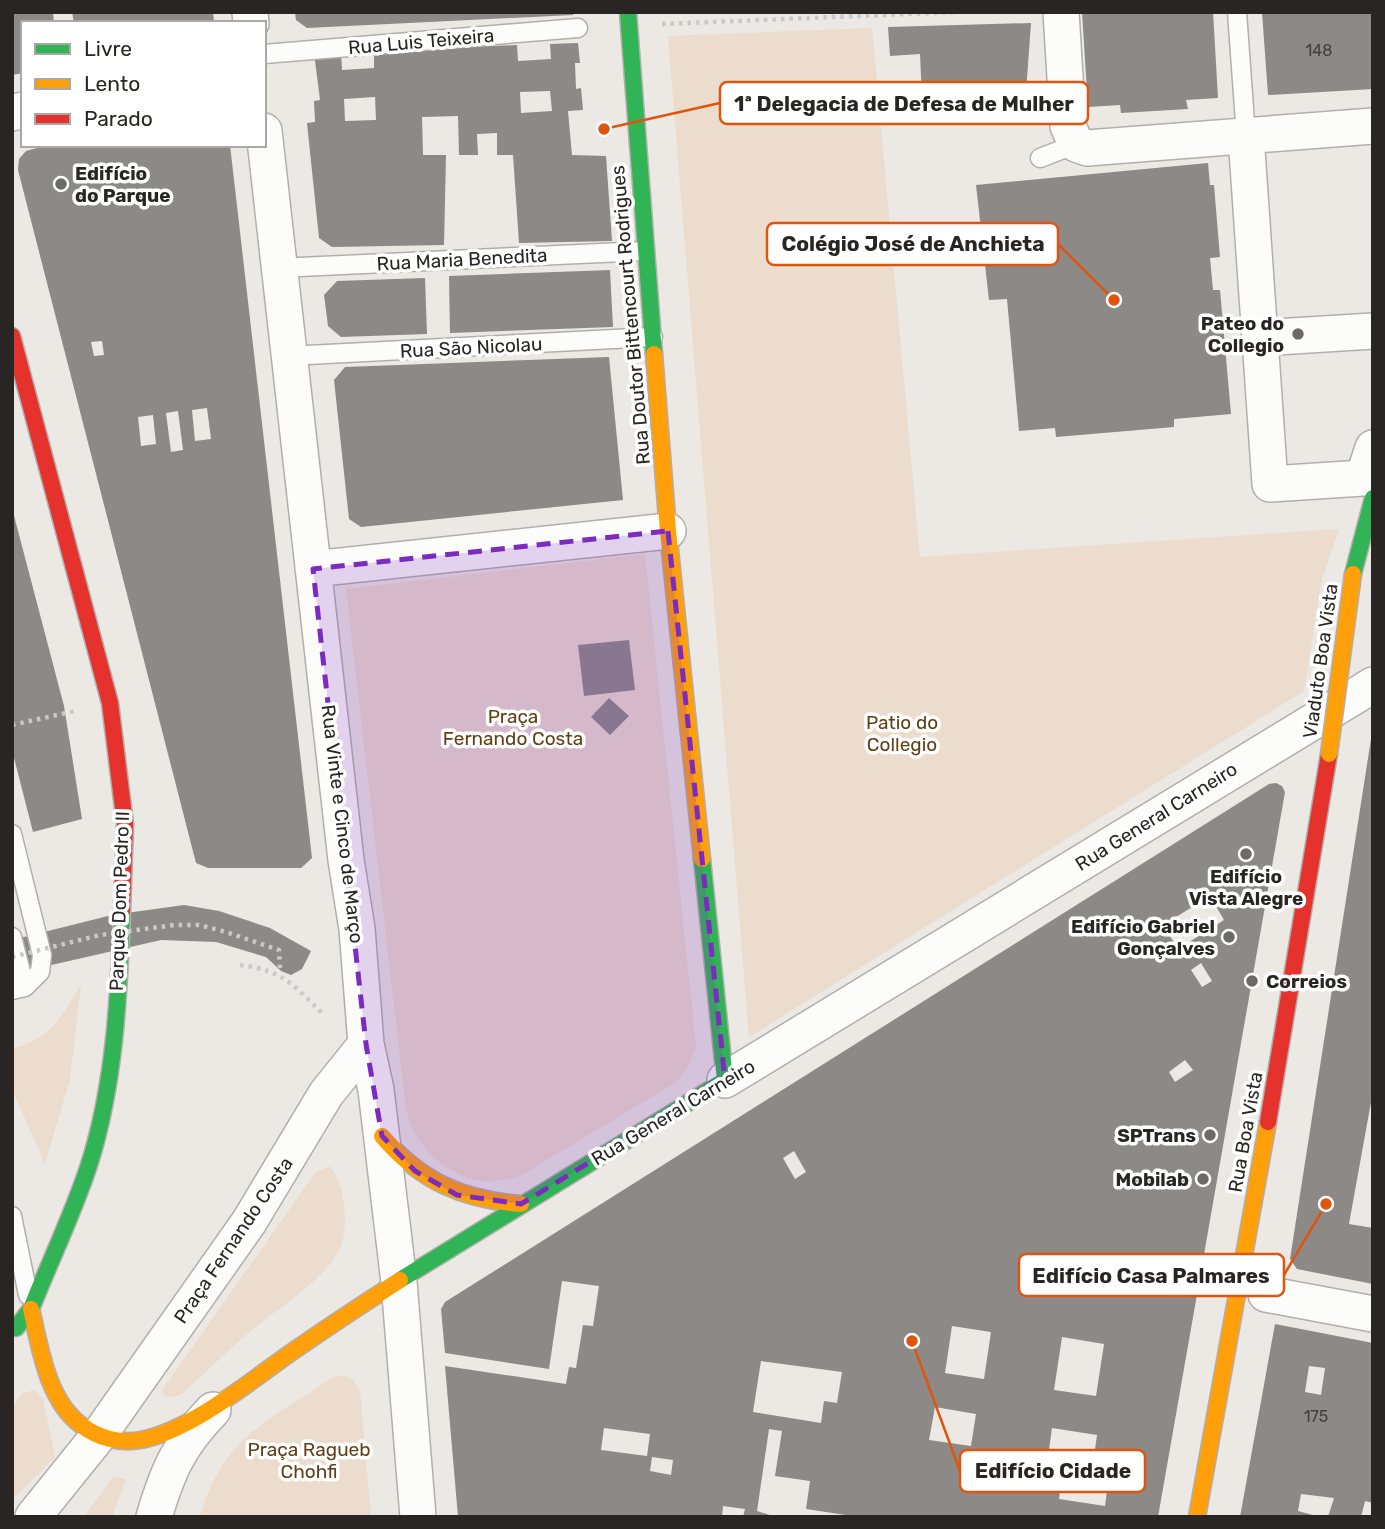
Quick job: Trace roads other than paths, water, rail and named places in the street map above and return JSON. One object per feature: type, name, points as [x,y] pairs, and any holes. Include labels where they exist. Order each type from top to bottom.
[{"type":"street","points":[[1060,12],[1068,126],[1076,144],[1087,148],[1364,127]]},
{"type":"street","name":"Rua Doutor Bittencourt Rodrigues","points":[[629,19],[668,531]]},
{"type":"street","points":[[1247,136],[1270,484],[1370,475]]},
{"type":"street","name":"Rua Vinte e Cinco de Março","points":[[266,147],[346,860],[357,929],[366,1044],[382,1136],[399,1282],[418,1517]]},
{"type":"street","points":[[1260,338],[1373,331]]},
{"type":"street","name":"Parque Dom Pedro II","points":[[12,336],[110,703],[125,824],[120,974],[109,1073],[89,1164],[31,1308],[12,1333]]},
{"type":"street","name":"Viaduto Boa Vista","points":[[1329,754],[1353,574],[1370,475]]},
{"type":"street","points":[[313,569],[668,531],[725,1080]]},
{"type":"street","name":"Rua General Carneiro","points":[[31,1308],[56,1392],[67,1414],[82,1427],[99,1435],[120,1441],[149,1439],[220,1402],[521,1204],[1373,685]]},
{"type":"street","name":"Rua Boa Vista","points":[[1197,1517],[1240,1289],[1329,754]]},
{"type":"street","name":"Praça Fernando Costa","points":[[99,1435],[249,1222],[326,1094],[366,1044]]},
{"type":"street","points":[[382,1136],[415,1171],[457,1195],[488,1203],[521,1204]]},
{"type":"street","points":[[1266,1294],[1373,1314]]},
{"type":"street","points":[[154,1517],[176,1455],[187,1437],[220,1402]]},
{"type":"street","points":[[33,1517],[99,1435]]},
{"type":"lane","points":[[1237,12],[1247,136]]},
{"type":"lane","name":"Rua Luis Teixeira","points":[[266,54],[578,28]]},
{"type":"lane","points":[[1040,158],[1076,144]]},
{"type":"lane","name":"Rua Maria Benedita","points":[[278,268],[645,251]]},
{"type":"lane","name":"Rua São Nicolau","points":[[288,356],[653,337]]},
{"type":"lane","points":[[12,834],[42,955],[40,972],[19,988],[12,937]]},
{"type":"lane","points":[[12,1216],[31,1308]]},
{"type":"place","name":"1ª Delegacia de Defesa de Mulher","points":[[604,129]]},
{"type":"place","name":"Edifício do Parque","points":[[61,184]]},
{"type":"place","name":"Colégio José de Anchieta","points":[[1114,300]]},
{"type":"place","name":"Pateo do Collegio","points":[[1298,334]]},
{"type":"place","name":"Edifício Vista Alegre","points":[[1246,854]]},
{"type":"place","name":"Edifício Gabriel Gonçalves","points":[[1229,937]]},
{"type":"place","name":"Correios","points":[[1252,981]]},
{"type":"place","name":"SPTrans","points":[[1210,1135]]},
{"type":"place","name":"Mobilab","points":[[1203,1179]]},
{"type":"place","name":"Edifício Casa Palmares","points":[[1326,1204]]},
{"type":"place","name":"Edifício Cidade","points":[[912,1341]]},
{"type":"park label","name":"Patio do Collegio","points":[[902,733]]},
{"type":"park label","name":"Praça Ragueb Chohfi","points":[[309,1460]]}]
